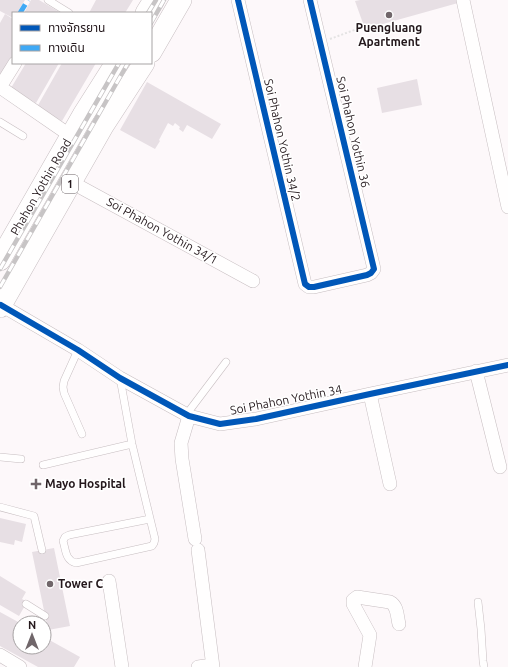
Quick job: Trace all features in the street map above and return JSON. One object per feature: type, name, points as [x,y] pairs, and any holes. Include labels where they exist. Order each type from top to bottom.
[{"type":"main road","points":[[139,12],[145,0]]},
{"type":"main road","points":[[147,12],[154,0]]},
{"type":"main road","points":[[152,36],[172,0]]},
{"type":"main road","points":[[152,50],[181,0]]},
{"type":"main road","name":"Phahon Yothin Road","points":[[3,249],[71,136],[109,64]]},
{"type":"main road","name":"Phahon Yothin Road","points":[[83,115],[115,64]]},
{"type":"main road","name":"Phahon Yothin Road","points":[[104,126],[136,64]]},
{"type":"main road","name":"Phahon Yothin Road","points":[[0,306],[104,126],[143,64]]},
{"type":"street","name":"Soi Phahon Yothin 34/2","points":[[238,0],[305,284],[309,287],[314,287],[367,275],[374,269]]},
{"type":"street","name":"Soi Phahon Yothin 36","points":[[310,0],[374,269]]},
{"type":"street","points":[[463,0],[504,173],[508,203]]},
{"type":"street","points":[[14,64],[0,87],[71,136]]},
{"type":"street","name":"Soi Phahon Yothin 34/1","points":[[71,182],[253,281]]},
{"type":"street","name":"Soi Phahon Yothin 34","points":[[0,306],[78,350],[120,378],[187,416],[220,424],[249,420],[508,365]]},
{"type":"street","points":[[476,371],[500,467]]},
{"type":"street","points":[[370,394],[390,484]]},
{"type":"street","points":[[187,416],[181,443],[182,459],[197,544],[213,666],[198,667]]},
{"type":"street","points":[[109,580],[122,667]]},
{"type":"street","points":[[365,667],[370,635],[353,604],[353,600],[356,597],[390,602],[396,607],[399,624]]},
{"type":"street","points":[[0,655],[20,667]]},
{"type":"lane","points":[[48,0],[67,12]]},
{"type":"lane","points":[[0,122],[23,136]]},
{"type":"lane","points":[[78,350],[64,381],[63,387],[64,393],[82,434]]},
{"type":"lane","points":[[187,416],[226,362]]},
{"type":"lane","points":[[120,378],[132,444],[155,539],[154,543],[152,546],[76,562],[71,562],[68,559],[63,541],[65,537],[69,535],[150,519]]},
{"type":"lane","points":[[43,465],[132,444]]},
{"type":"lane","points":[[0,457],[21,459]]},
{"type":"lane","points":[[0,507],[34,516],[42,550]]},
{"type":"lane","points":[[478,602],[482,661],[484,667]]},
{"type":"lane","points":[[26,604],[43,615]]},
{"type":"path","points":[[320,42],[365,26]]},
{"type":"building","points":[[0,0],[25,0],[18,12],[12,12],[12,17],[0,11]]},
{"type":"building","points":[[31,0],[39,0],[59,12],[25,12]]},
{"type":"building","points":[[96,0],[133,0],[126,12],[90,12]]},
{"type":"building","name":"Puengluang Apartment","points":[[458,0],[458,3],[365,29],[355,1]]},
{"type":"building","points":[[5,14],[12,18],[12,59],[0,78],[0,23]]},
{"type":"building","points":[[25,64],[58,64],[36,103],[11,88]]},
{"type":"building","points":[[61,64],[95,64],[62,121],[37,107]]},
{"type":"building","points":[[417,79],[422,105],[382,113],[377,88]]},
{"type":"building","points":[[147,82],[221,124],[212,139],[187,125],[183,132],[175,123],[173,126],[168,123],[155,149],[120,130]]},
{"type":"building","points":[[0,518],[26,524],[22,542],[15,540],[14,545],[0,542]]},
{"type":"building","name":"Tower C","points":[[54,548],[70,626],[52,629],[52,615],[45,615],[32,552]]},
{"type":"building","points":[[0,576],[26,592],[22,599],[27,602],[20,615],[0,605]]},
{"type":"building","points":[[0,612],[12,619],[12,653],[0,646]]},
{"type":"building","points":[[52,641],[80,657],[74,667],[38,667],[16,655],[52,655]]},
{"type":"railway","points":[[149,12],[156,0]]},
{"type":"railway","points":[[152,21],[164,0]]},
{"type":"railway","points":[[0,269],[118,64]]},
{"type":"railway","points":[[0,287],[127,64]]},
{"type":"marked path","points":[[21,12],[28,0]]},
{"type":"cycle path","points":[[238,0],[305,284],[309,287],[314,287],[367,275],[374,269],[310,0]]},
{"type":"cycle path","points":[[1,305],[78,350],[120,378],[189,416],[220,424],[256,419],[508,365]]},
{"type":"place","name":"Puengluang Apartment","points":[[389,15]]},
{"type":"place","name":"Mayo Hospital","points":[[36,484]]},
{"type":"place","name":"Tower C","points":[[50,584]]}]
